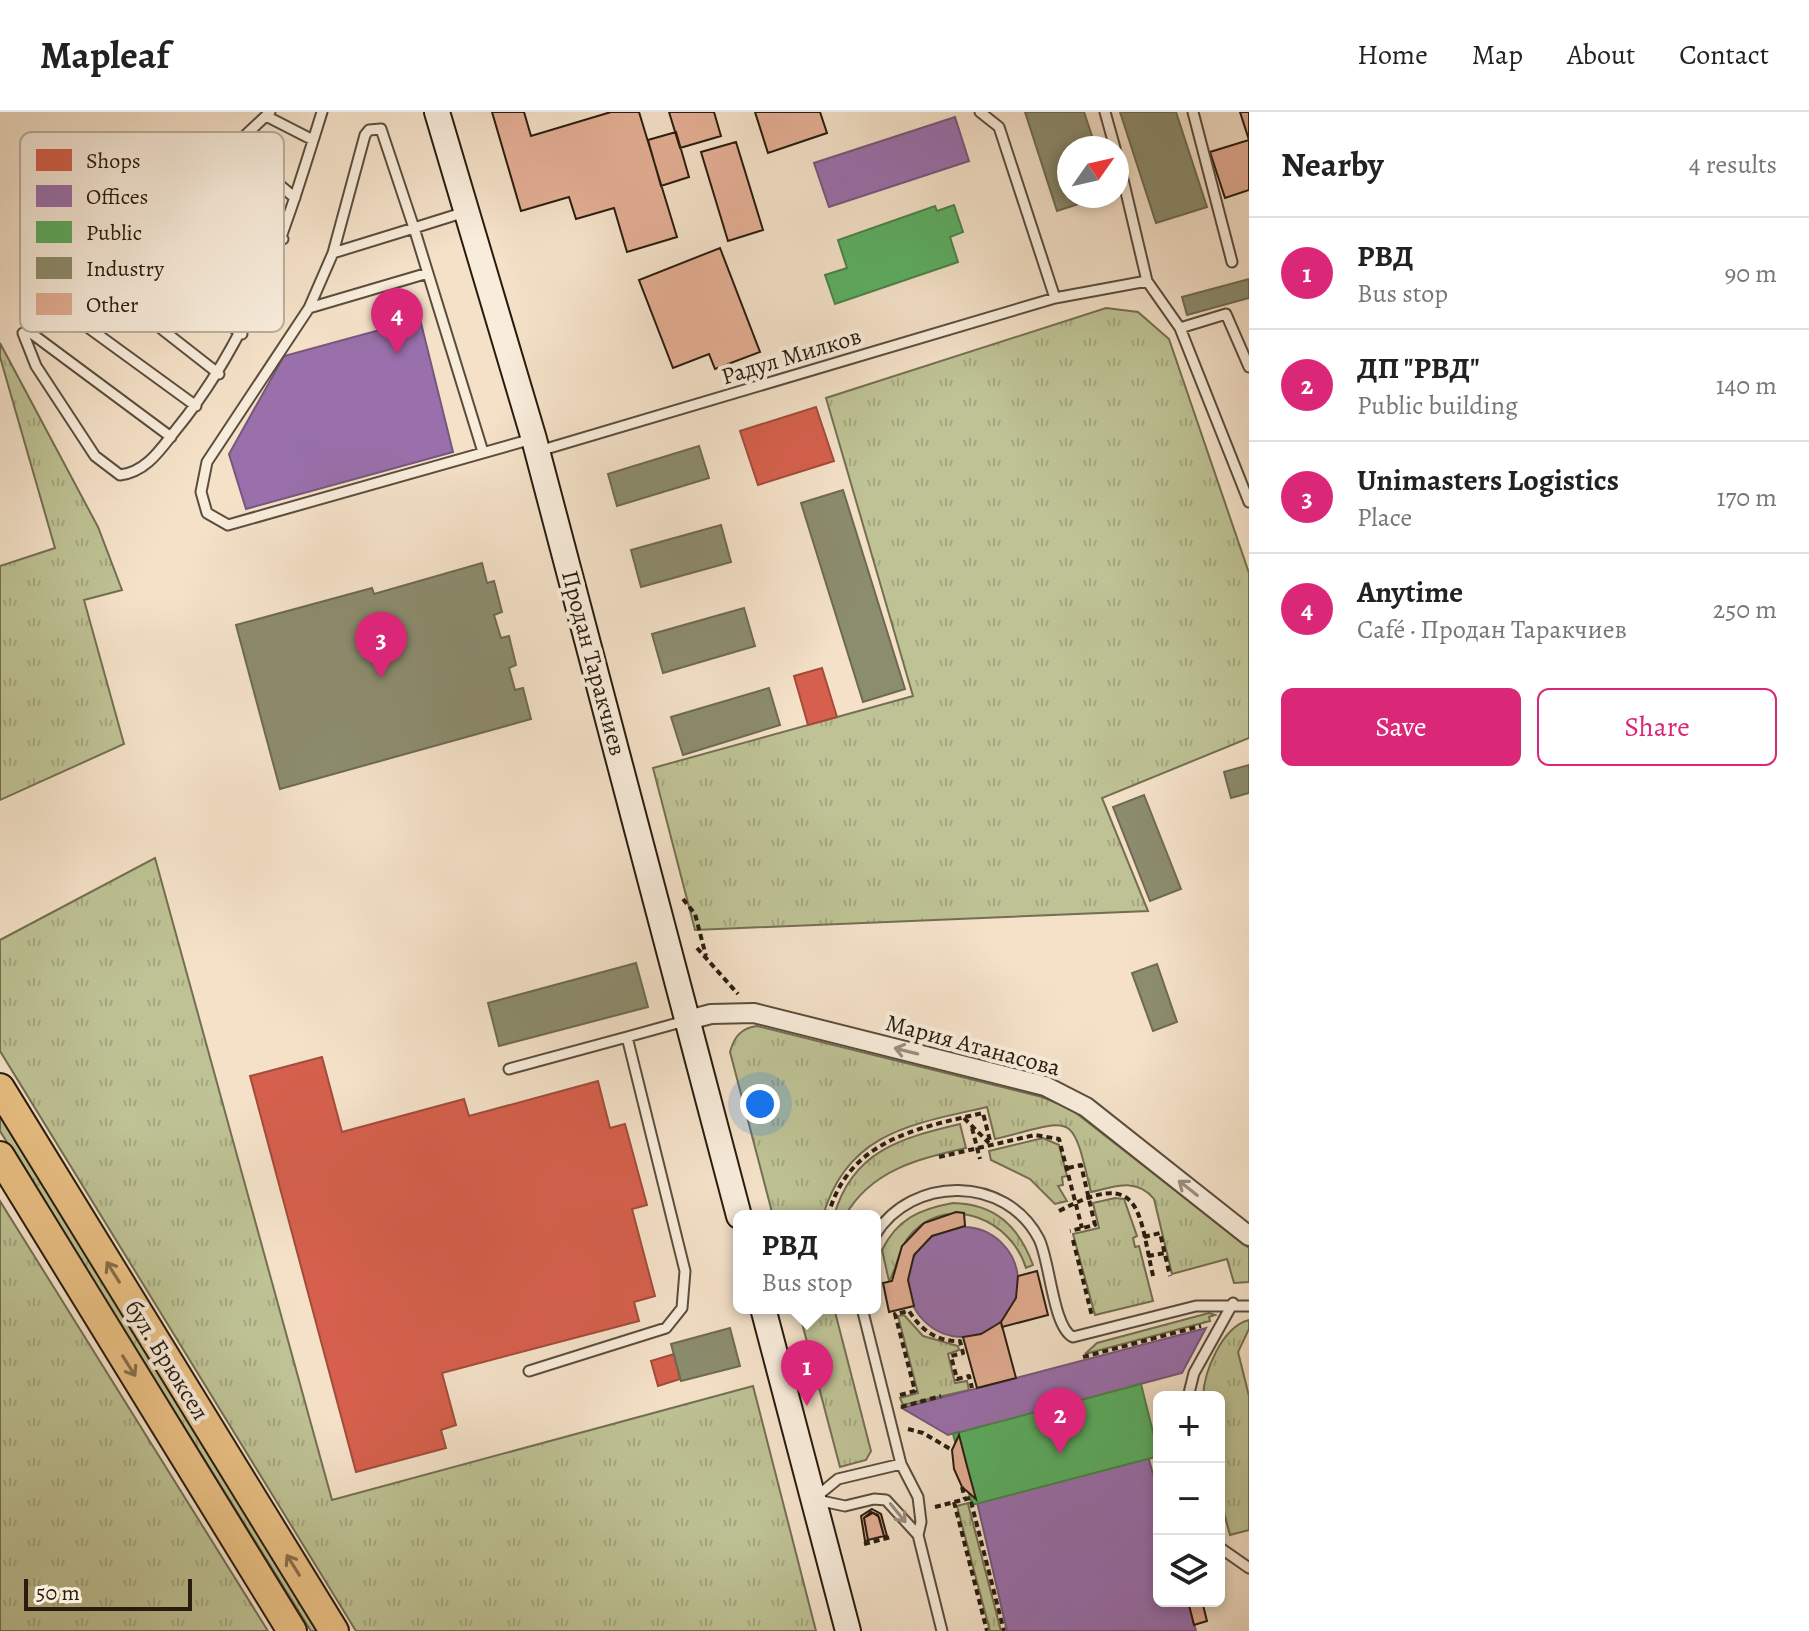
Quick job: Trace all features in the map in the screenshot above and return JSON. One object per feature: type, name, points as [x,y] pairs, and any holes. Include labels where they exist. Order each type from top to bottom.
[{"type":"main road","name":"бул. Брюксел","points":[[0,1088],[334,1631]]},
{"type":"main road","name":"бул. Брюксел","points":[[0,1156],[292,1631]]},
{"type":"street","name":"Продан Таракчиев","points":[[437,112],[536,446],[737,1210]]},
{"type":"street","name":"Мария Атанасова","points":[[688,1020],[711,1014],[754,1013],[1045,1086],[1086,1107],[1249,1236]]},
{"type":"street","points":[[765,1314],[848,1631]]},
{"type":"lane","points":[[284,236],[322,112]]},
{"type":"lane","points":[[980,112],[999,127],[1055,298]]},
{"type":"lane","points":[[1105,112],[1112,136]]},
{"type":"lane","points":[[1193,112],[1232,262]]},
{"type":"lane","points":[[249,132],[268,114],[313,140]]},
{"type":"lane","name":"Радул Милков","points":[[414,228],[386,136],[376,128],[365,135],[333,253],[309,308],[207,462],[201,483],[201,503],[214,520],[228,525],[483,452],[536,446],[1055,298],[1147,281]]},
{"type":"lane","points":[[284,189],[295,198]]},
{"type":"lane","points":[[1129,205],[1147,281],[1180,328],[1249,502]]},
{"type":"lane","points":[[333,253],[466,211]]},
{"type":"lane","points":[[414,228],[483,452]]},
{"type":"lane","points":[[309,308],[428,273]]},
{"type":"lane","points":[[1180,328],[1226,314],[1249,367]]},
{"type":"lane","points":[[94,332],[196,406]]},
{"type":"lane","points":[[165,332],[219,374]]},
{"type":"lane","points":[[171,437],[31,333],[23,333],[36,366],[95,456],[120,475],[133,473],[171,437],[219,374],[242,334],[239,332]]},
{"type":"lane","points":[[509,1069],[688,1020]]},
{"type":"lane","points":[[529,1371],[666,1328],[682,1308],[685,1271],[627,1037]]},
{"type":"lane","points":[[881,1228],[893,1213],[925,1194],[967,1190],[1004,1202],[1026,1220],[1040,1241],[1062,1326],[1073,1337],[1196,1306],[1233,1303],[1249,1306]]},
{"type":"lane","points":[[1190,1391],[1194,1373],[1233,1303]]},
{"type":"lane","points":[[864,1314],[901,1464],[918,1497],[921,1522],[918,1535]]},
{"type":"lane","points":[[813,1500],[838,1479],[901,1464]]},
{"type":"lane","points":[[813,1500],[845,1506],[880,1498],[891,1503],[918,1535],[942,1631]]},
{"type":"lane","points":[[1225,1551],[1249,1568]]},
{"type":"path","points":[[683,899],[695,914],[707,958]]},
{"type":"path","points":[[697,948],[720,977],[746,1001]]},
{"type":"path","points":[[831,1210],[842,1183],[872,1150],[898,1134],[983,1113],[991,1145]]},
{"type":"path","points":[[964,1118],[991,1145]]},
{"type":"path","points":[[971,1125],[980,1159]]},
{"type":"path","points":[[939,1157],[1035,1135],[1055,1137],[1062,1142],[1082,1228]]},
{"type":"path","points":[[1068,1168],[1081,1165],[1095,1225],[1070,1231]]},
{"type":"path","points":[[1059,1211],[1076,1202],[1116,1192],[1129,1196],[1137,1207],[1154,1280]]},
{"type":"path","points":[[1144,1237],[1160,1233],[1170,1276]]},
{"type":"path","points":[[1073,1240],[1093,1320]]},
{"type":"path","points":[[1148,1256],[1165,1253]]},
{"type":"path","points":[[902,1416],[900,1395],[915,1391],[895,1314],[909,1311],[927,1332],[944,1340],[960,1341],[963,1353],[951,1356],[957,1379],[969,1376],[972,1388]]},
{"type":"path","points":[[1083,1357],[1207,1325]]},
{"type":"path","points":[[900,1408],[941,1396]]},
{"type":"path","points":[[904,1424],[911,1432],[923,1433],[952,1450]]},
{"type":"path","points":[[962,1487],[965,1499]]},
{"type":"path","points":[[987,1631],[954,1502],[970,1498],[1004,1631]]},
{"type":"path","points":[[864,1544],[891,1537]]},
{"type":"green space","points":[[1106,308],[1138,312],[1169,339],[1249,573],[1249,738],[1102,798],[1148,911],[695,930],[653,768],[913,696],[826,398]]},
{"type":"green space","points":[[0,343],[98,527],[122,590],[84,600],[124,744],[0,800],[0,566],[55,548],[0,357]]},
{"type":"green space","points":[[155,858],[332,1500],[753,1386],[816,1631],[356,1631],[0,1051],[0,940]]},
{"type":"green space","points":[[757,1026],[1042,1097],[1071,1109],[1249,1248],[1249,1282],[1234,1283],[1227,1259],[1172,1274],[1154,1199],[1147,1192],[1125,1185],[1091,1192],[1079,1146],[1066,1127],[1041,1127],[995,1139],[987,1107],[934,1119],[886,1136],[848,1166],[825,1210],[771,1210],[730,1052],[739,1034]]},
{"type":"green space","points":[[0,1116],[319,1631],[311,1631],[0,1131]]},
{"type":"green space","points":[[960,1124],[966,1148],[897,1169],[868,1188],[849,1210],[836,1210],[853,1176],[866,1162],[899,1142]]},
{"type":"green space","points":[[1043,1138],[1059,1145],[1067,1176],[1062,1177],[1063,1185],[1058,1186],[1067,1201],[1055,1204],[1030,1179],[991,1160],[989,1151]]},
{"type":"green space","points":[[1124,1199],[1137,1236],[1133,1238],[1135,1247],[1139,1246],[1153,1301],[1095,1315],[1073,1234],[1099,1228],[1093,1203]]},
{"type":"green space","points":[[0,1201],[268,1631],[0,1631]]},
{"type":"green space","points":[[953,1203],[982,1208],[1004,1220],[1021,1239],[1033,1265],[1026,1268],[1018,1251],[994,1225],[961,1214],[945,1215],[928,1221],[913,1232],[901,1250],[889,1281],[882,1250],[895,1230],[920,1212]]},
{"type":"green space","points":[[1209,1313],[1215,1315],[1209,1317],[1210,1321],[1085,1354],[1097,1343]]},
{"type":"green space","points":[[800,1314],[836,1314],[871,1451],[866,1460],[840,1467]]},
{"type":"green space","points":[[904,1315],[923,1336],[958,1346],[959,1350],[948,1354],[955,1383],[967,1381],[969,1390],[903,1405],[900,1398],[918,1393],[898,1316]]},
{"type":"green space","points":[[1249,1320],[1249,1329],[1238,1352],[1249,1396],[1249,1530],[1230,1535],[1225,1516],[1225,1391],[1204,1391],[1216,1351],[1239,1324]]},
{"type":"green space","points":[[968,1503],[1001,1631],[990,1631],[957,1506]]},
{"type":"building: Shops","points":[[816,407],[834,461],[758,485],[740,431]]},
{"type":"building: Shops","points":[[822,668],[837,717],[808,725],[794,676]]},
{"type":"building: Shops","points":[[322,1057],[342,1132],[464,1099],[469,1116],[598,1081],[610,1128],[625,1124],[647,1205],[632,1209],[655,1296],[634,1302],[639,1321],[442,1373],[456,1425],[441,1430],[446,1448],[356,1472],[250,1076]]},
{"type":"building: Shops","points":[[674,1354],[680,1379],[658,1386],[651,1361]]},
{"type":"building: Offices","points":[[955,117],[969,161],[829,207],[814,163]]},
{"type":"building: Offices","points":[[420,319],[453,452],[246,509],[229,454],[284,356]]},
{"type":"building: Offices","points":[[963,1227],[984,1231],[1002,1243],[1014,1261],[1018,1282],[1014,1303],[1002,1321],[984,1333],[963,1337],[942,1333],[924,1321],[912,1303],[908,1282],[912,1261],[924,1243],[942,1231]]},
{"type":"building: Offices","points":[[1206,1328],[1182,1373],[1129,1387],[1153,1474],[1153,1607],[1190,1607],[1196,1631],[1007,1631],[977,1502],[962,1468],[963,1450],[958,1432],[948,1435],[902,1408]]},
{"type":"building: Public","points":[[954,205],[963,232],[950,237],[958,262],[835,304],[825,275],[847,268],[838,240],[935,206],[937,211]]},
{"type":"building: Public","points":[[1141,1384],[1153,1432],[1153,1458],[972,1505],[953,1434]]},
{"type":"building: Industry","points":[[1025,112],[1084,112],[1092,136],[1057,136],[1057,208],[1066,208],[1057,211]]},
{"type":"building: Industry","points":[[1120,112],[1176,112],[1207,207],[1156,223]]},
{"type":"building: Industry","points":[[1249,279],[1249,298],[1187,315],[1182,297]]},
{"type":"building: Industry","points":[[699,446],[709,478],[617,506],[608,474]]},
{"type":"building: Industry","points":[[843,490],[905,689],[863,702],[801,503]]},
{"type":"building: Industry","points":[[721,525],[731,562],[641,587],[631,550]]},
{"type":"building: Industry","points":[[482,563],[487,583],[494,581],[502,612],[494,615],[501,638],[509,636],[516,665],[509,668],[515,690],[523,688],[531,719],[280,789],[236,625],[372,588],[374,594]]},
{"type":"building: Industry","points":[[744,608],[755,646],[663,673],[652,634]]},
{"type":"building: Industry","points":[[769,688],[780,725],[683,755],[671,717]]},
{"type":"building: Industry","points":[[1249,765],[1249,793],[1231,798],[1224,772]]},
{"type":"building: Industry","points":[[1144,795],[1181,889],[1150,901],[1113,807]]},
{"type":"building: Industry","points":[[636,963],[648,1007],[499,1046],[488,1003]]},
{"type":"building: Industry","points":[[1157,964],[1177,1022],[1153,1031],[1132,973]]},
{"type":"building: Industry","points":[[730,1328],[740,1366],[681,1381],[671,1344]]},
{"type":"building: Other","points":[[492,112],[524,112],[531,136],[611,112],[639,112],[677,237],[627,252],[614,208],[576,219],[569,197],[521,211]]},
{"type":"building: Other","points":[[669,112],[714,112],[721,136],[680,148]]},
{"type":"building: Other","points":[[755,112],[820,112],[827,133],[768,153]]},
{"type":"building: Other","points":[[1240,112],[1249,112],[1249,140]]},
{"type":"building: Other","points":[[676,132],[689,177],[661,186],[648,140]]},
{"type":"building: Other","points":[[1249,140],[1249,190],[1225,198],[1210,152]]},
{"type":"building: Other","points":[[736,142],[763,230],[728,241],[701,152]]},
{"type":"building: Other","points":[[720,248],[760,352],[715,369],[709,354],[673,368],[639,280]]},
{"type":"building: Other","points":[[956,1212],[964,1213],[965,1226],[932,1236],[914,1255],[908,1280],[914,1306],[889,1312],[883,1283],[892,1281],[902,1246],[924,1223]]},
{"type":"building: Other","points":[[1037,1271],[1048,1315],[1002,1327],[1001,1322],[1016,1298],[1018,1276]]},
{"type":"building: Other","points":[[1001,1322],[1016,1378],[977,1388],[963,1337],[981,1334]]},
{"type":"building: Other","points":[[959,1435],[976,1499],[962,1487],[954,1469],[952,1450]]},
{"type":"building: Other","points":[[872,1509],[881,1514],[887,1536],[884,1536],[878,1515],[871,1512],[864,1518],[868,1540],[865,1541],[861,1516]]},
{"type":"building: Other","points":[[873,1513],[879,1517],[884,1536],[868,1540],[864,1518]]},
{"type":"building: Other","points":[[1190,1607],[1204,1607],[1207,1621],[1194,1625]]},
{"type":"place","name":"Anytime","points":[[397,354]]},
{"type":"place","name":"Unimasters Logistics","points":[[381,678]]},
{"type":"place","name":"РВД","points":[[807,1406]]},
{"type":"place","name":"ДП \"РВД\"","points":[[1060,1454]]}]
